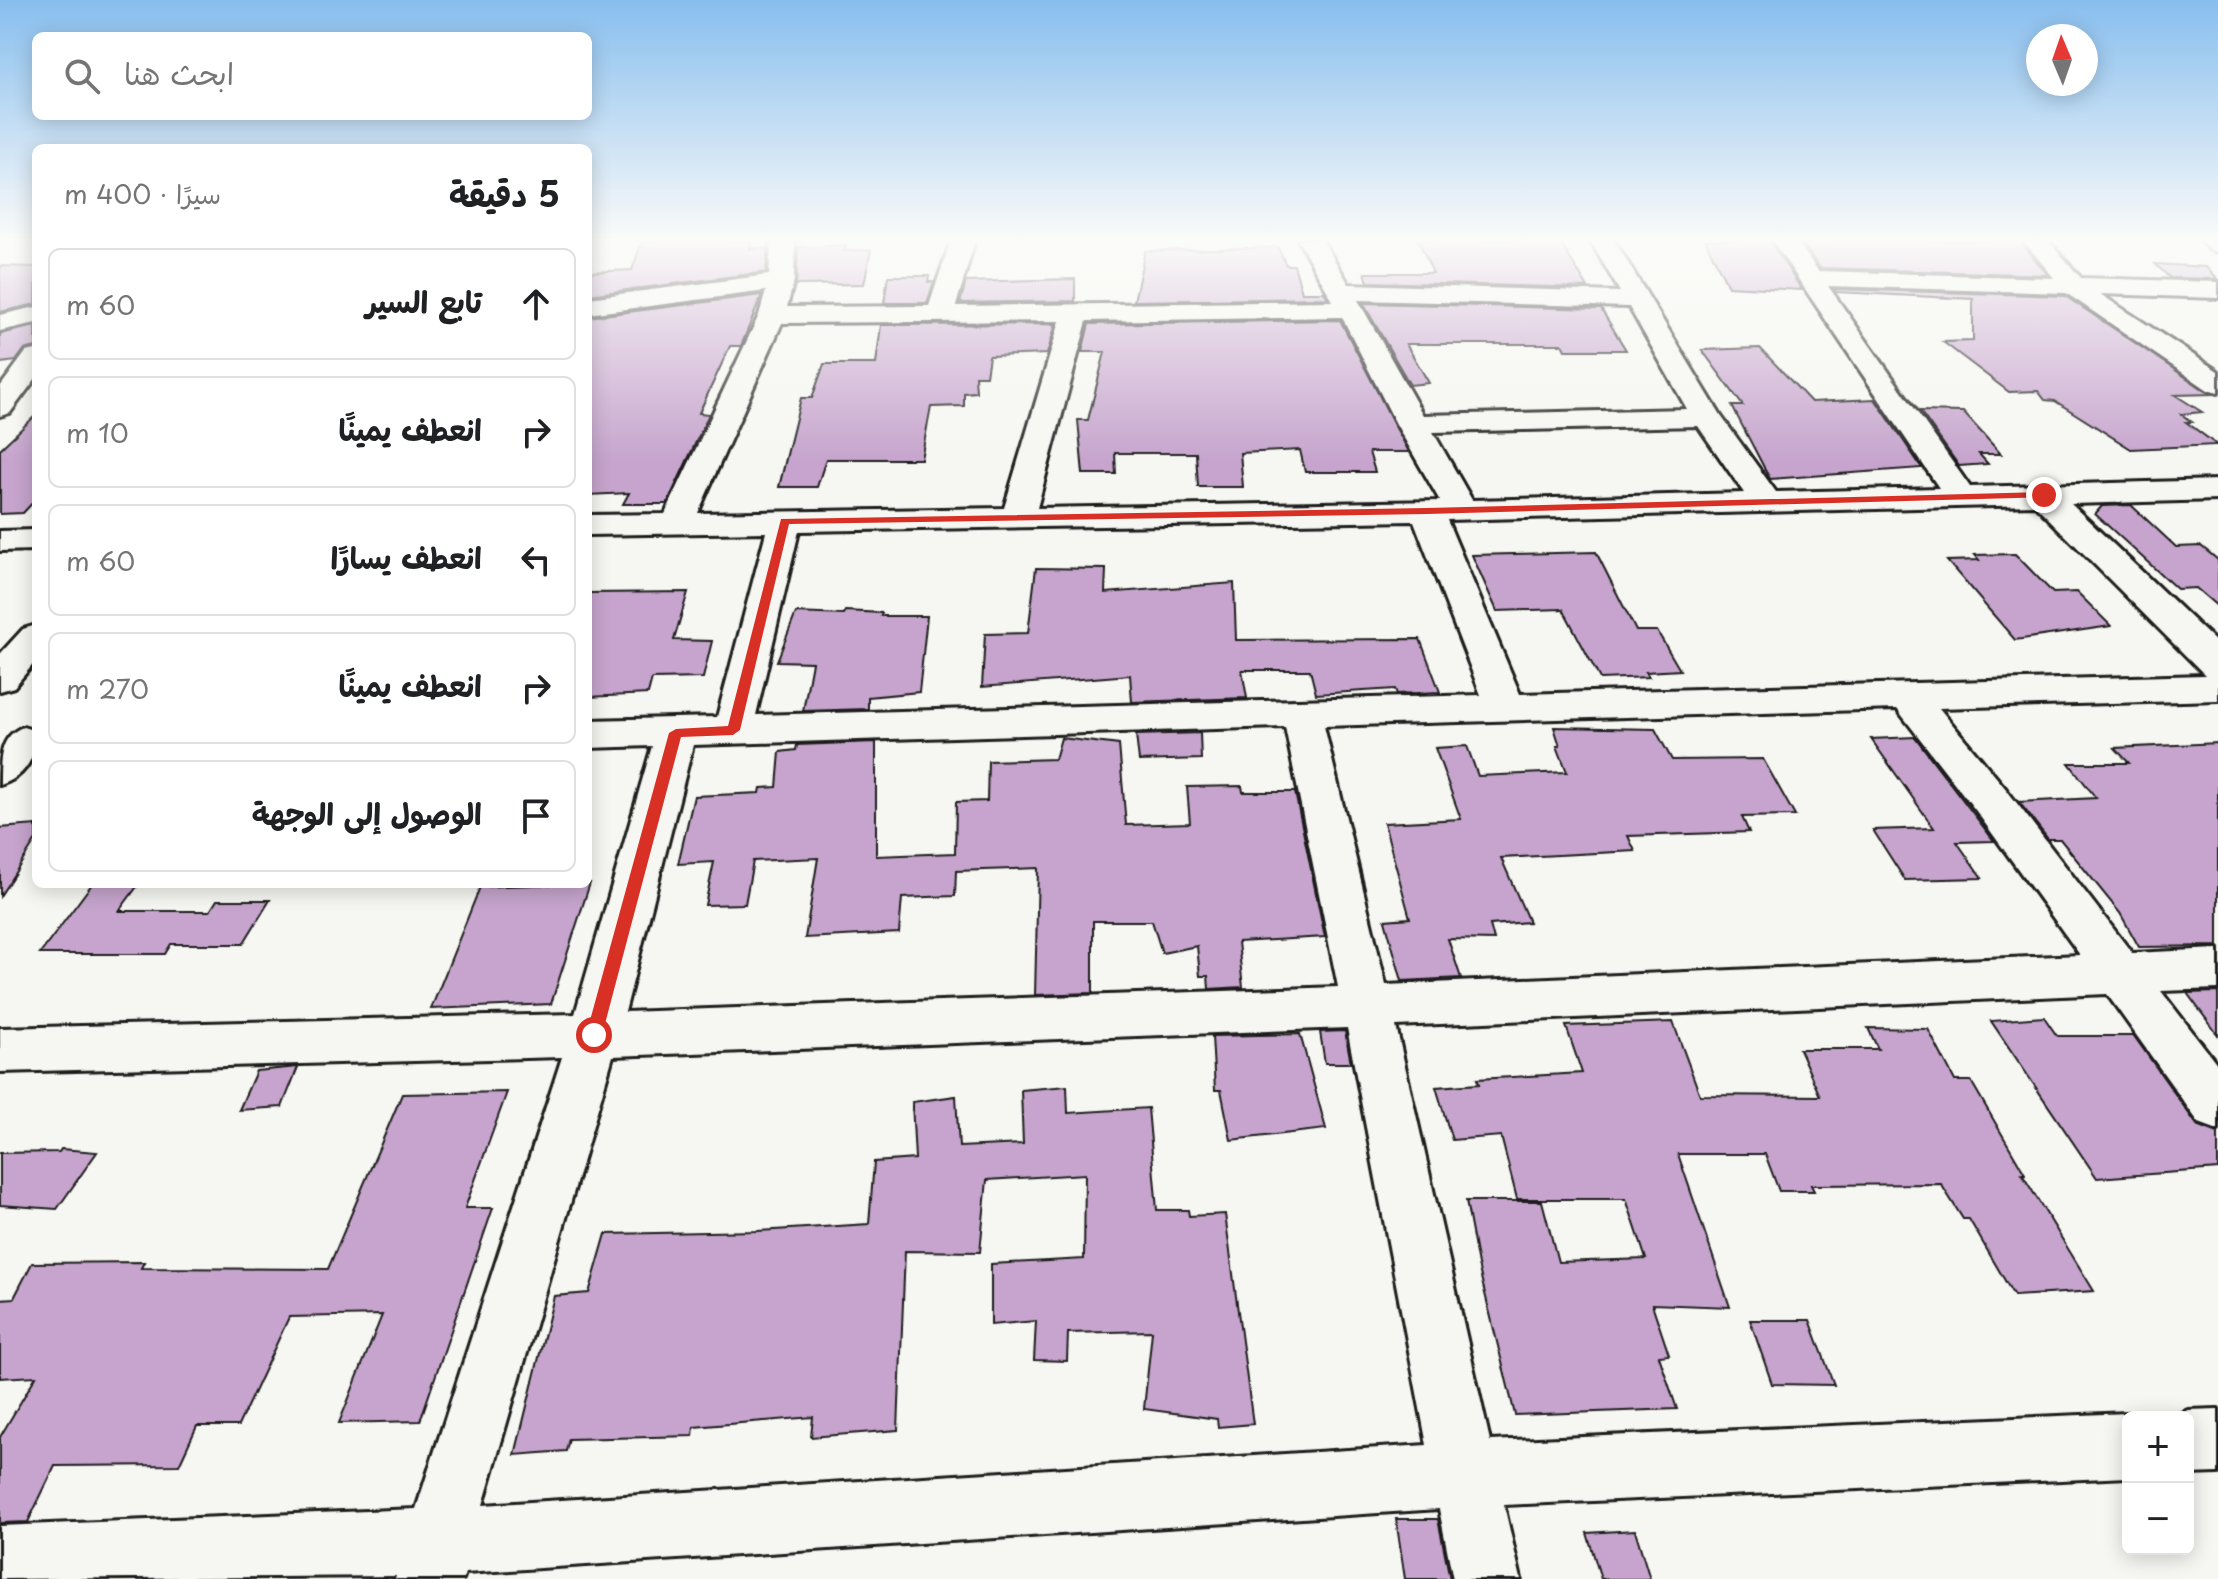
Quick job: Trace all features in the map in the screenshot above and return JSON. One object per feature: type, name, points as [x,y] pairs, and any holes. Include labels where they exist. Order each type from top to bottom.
[{"type":"street","points":[[678,522],[772,315],[983,314]]},
{"type":"street","points":[[1018,516],[1076,314]]},
{"type":"street","points":[[1354,314],[1411,424],[1444,510],[1506,708]]},
{"type":"street","points":[[1646,314],[1707,417],[1765,500]]},
{"type":"street","points":[[1835,314],[1961,497]]},
{"type":"street","points":[[2109,314],[2218,384]]},
{"type":"street","points":[[0,323],[32,316]]},
{"type":"street","points":[[0,407],[32,363]]},
{"type":"street","points":[[1411,424],[1707,417]]},
{"type":"street","points":[[592,525],[1444,510],[2218,490]]},
{"type":"street","points":[[2044,495],[2218,666]]},
{"type":"street","points":[[434,1560],[594,1035],[704,732],[785,521]]},
{"type":"street","points":[[0,541],[32,540]]},
{"type":"street","points":[[0,678],[32,642]]},
{"type":"street","points":[[592,734],[2218,687]]},
{"type":"street","points":[[1907,695],[1991,800],[2218,1106]]},
{"type":"street","points":[[1302,715],[1367,1007],[1487,1579]]},
{"type":"street","points":[[0,1050],[594,1035],[1367,1007],[2118,971],[2218,969]]},
{"type":"street","points":[[2194,1442],[2218,1441]]},
{"type":"street","points":[[0,1560],[434,1560],[1463,1475],[2122,1445]]},
{"type":"building","points":[[614,314],[754,314],[741,346],[730,346],[699,413],[709,414],[667,504],[623,504],[629,493],[592,495],[592,316]]},
{"type":"building","points":[[1369,314],[1604,314],[1626,350],[1565,350],[1562,344],[1406,344],[1429,383],[1410,385]]},
{"type":"building","points":[[1973,314],[2092,314],[2212,394],[2175,395],[2202,412],[2181,414],[2192,422],[2186,422],[2217,445],[2131,449],[2055,401],[2045,400],[2038,391],[2009,392],[1943,342],[1973,341]]},
{"type":"building","points":[[1340,320],[1409,452],[1369,452],[1375,472],[1305,472],[1300,450],[1240,453],[1243,487],[1198,487],[1196,453],[1115,453],[1116,474],[1083,474],[1078,420],[1088,420],[1105,352],[1082,352],[1089,324]]},
{"type":"building","points":[[1056,324],[1047,354],[989,356],[986,376],[975,376],[976,392],[964,393],[964,406],[931,407],[921,459],[826,459],[817,487],[779,487],[801,398],[812,398],[824,364],[876,364],[881,325]]},
{"type":"building","points":[[32,327],[32,348],[24,350],[16,361],[0,363],[0,334]]},
{"type":"building","points":[[1760,348],[1811,402],[1875,399],[1922,468],[1770,479],[1732,406],[1743,406],[1702,350]]},
{"type":"building","points":[[1920,411],[1963,412],[2001,454],[1979,454],[1988,464],[1959,466]]},
{"type":"building","points":[[32,419],[32,503],[23,513],[0,514],[0,449]]},
{"type":"building","points":[[2131,505],[2176,547],[2201,546],[2218,560],[2218,607],[2196,588],[2177,589],[2095,514],[2102,506]]},
{"type":"building","points":[[1596,552],[1636,631],[1657,631],[1680,670],[1646,672],[1649,677],[1600,679],[1563,609],[1497,611],[1472,555]]},
{"type":"building","points":[[2015,554],[2053,593],[2077,592],[2111,626],[2015,640],[1947,561],[1979,560],[1975,555]]},
{"type":"building","points":[[1036,568],[1106,569],[1105,593],[1234,583],[1236,640],[1420,639],[1440,692],[1397,694],[1395,689],[1316,694],[1310,670],[1242,670],[1247,698],[1132,702],[1130,675],[982,687],[985,634],[1028,633]]},
{"type":"building","points":[[688,592],[674,640],[712,641],[703,678],[652,679],[648,694],[592,697],[592,593]]},
{"type":"building","points":[[845,611],[882,613],[881,616],[927,616],[919,692],[868,697],[868,709],[803,711],[812,662],[777,661],[796,613],[844,615]]},
{"type":"building","points":[[1554,727],[1655,729],[1672,760],[1763,759],[1795,816],[1742,817],[1749,832],[1628,836],[1635,851],[1501,858],[1529,922],[1490,925],[1494,940],[1448,939],[1461,978],[1402,981],[1385,920],[1410,918],[1384,823],[1461,819],[1435,748],[1467,746],[1478,776],[1567,772]]},
{"type":"building","points":[[1200,733],[1201,759],[1139,761],[1136,735]]},
{"type":"building","points":[[1915,737],[1994,841],[1957,842],[1982,878],[1905,880],[1873,830],[1934,828],[1871,739]]},
{"type":"building","points":[[1061,738],[1119,745],[1126,825],[1190,823],[1187,787],[1242,786],[1243,792],[1295,792],[1325,937],[1238,942],[1243,987],[1209,989],[1208,976],[1200,976],[1197,946],[1162,953],[1152,921],[1093,921],[1093,993],[1035,995],[1038,868],[956,871],[955,896],[902,898],[899,933],[805,938],[818,858],[753,861],[745,904],[705,905],[714,862],[678,864],[694,796],[760,793],[761,788],[777,787],[780,752],[796,750],[797,745],[876,742],[876,856],[955,853],[956,802],[987,801],[988,761],[1055,759]]},
{"type":"building","points":[[2218,743],[2218,946],[2139,947],[2120,913],[2060,839],[2048,839],[2019,802],[2096,798],[2069,763],[2129,763],[2115,748]]},
{"type":"building","points":[[32,825],[32,846],[0,896],[0,828]]},
{"type":"building","points":[[89,888],[136,888],[119,911],[210,911],[217,900],[270,900],[243,944],[171,944],[165,954],[40,954]]},
{"type":"building","points":[[480,888],[588,888],[551,1004],[431,1009]]},
{"type":"building","points":[[2218,992],[2218,1035],[2187,993]]},
{"type":"building","points":[[2044,1017],[2057,1036],[2134,1036],[2197,1125],[2218,1133],[2218,1169],[2097,1178],[1991,1021]]},
{"type":"building","points":[[1673,1022],[1700,1095],[1820,1096],[1799,1049],[1878,1049],[1868,1028],[1928,1029],[1955,1081],[1971,1081],[2025,1174],[2022,1174],[2094,1291],[2014,1296],[1969,1219],[1963,1219],[1941,1184],[1811,1185],[1814,1191],[1779,1191],[1765,1154],[1678,1154],[1730,1307],[1652,1304],[1669,1355],[1659,1356],[1677,1409],[1515,1415],[1478,1265],[1466,1201],[1542,1201],[1558,1262],[1646,1259],[1626,1199],[1517,1199],[1501,1136],[1452,1140],[1436,1087],[1479,1084],[1477,1079],[1582,1073],[1566,1026]]},
{"type":"building","points":[[1345,1031],[1351,1063],[1325,1063],[1320,1032]]},
{"type":"building","points":[[1300,1034],[1326,1129],[1231,1140],[1221,1090],[1215,1090],[1212,1036]]},
{"type":"building","points":[[298,1067],[282,1107],[239,1110],[256,1071]]},
{"type":"building","points":[[1067,1086],[1068,1113],[1148,1108],[1157,1210],[1188,1210],[1189,1216],[1225,1214],[1253,1424],[1218,1427],[1217,1419],[1144,1409],[1152,1331],[1068,1333],[1067,1361],[1034,1360],[1036,1321],[991,1325],[991,1264],[1084,1259],[1085,1174],[987,1180],[980,1252],[905,1251],[898,1430],[811,1437],[813,1417],[694,1427],[693,1436],[569,1439],[566,1451],[515,1455],[554,1296],[589,1293],[606,1234],[758,1231],[869,1224],[874,1162],[915,1159],[912,1102],[956,1096],[959,1147],[1023,1144],[1021,1090]]},
{"type":"building","points":[[507,1092],[465,1208],[493,1208],[420,1421],[339,1423],[382,1315],[289,1317],[238,1426],[197,1426],[179,1465],[55,1466],[28,1522],[0,1523],[0,1437],[36,1376],[0,1378],[0,1299],[14,1298],[32,1263],[144,1262],[141,1268],[328,1269],[402,1094]]},
{"type":"building","points":[[61,1149],[97,1152],[57,1209],[0,1205],[0,1153],[59,1152]]},
{"type":"building","points":[[1750,1320],[1810,1320],[1834,1385],[1772,1384]]},
{"type":"building","points":[[1396,1519],[1438,1519],[1450,1579],[1405,1579]]},
{"type":"building","points":[[1635,1530],[1650,1579],[1601,1579],[1587,1533]]},
{"type":"route","points":[[594,1035],[676,733],[733,730],[785,521],[1427,511],[2044,495]]}]
